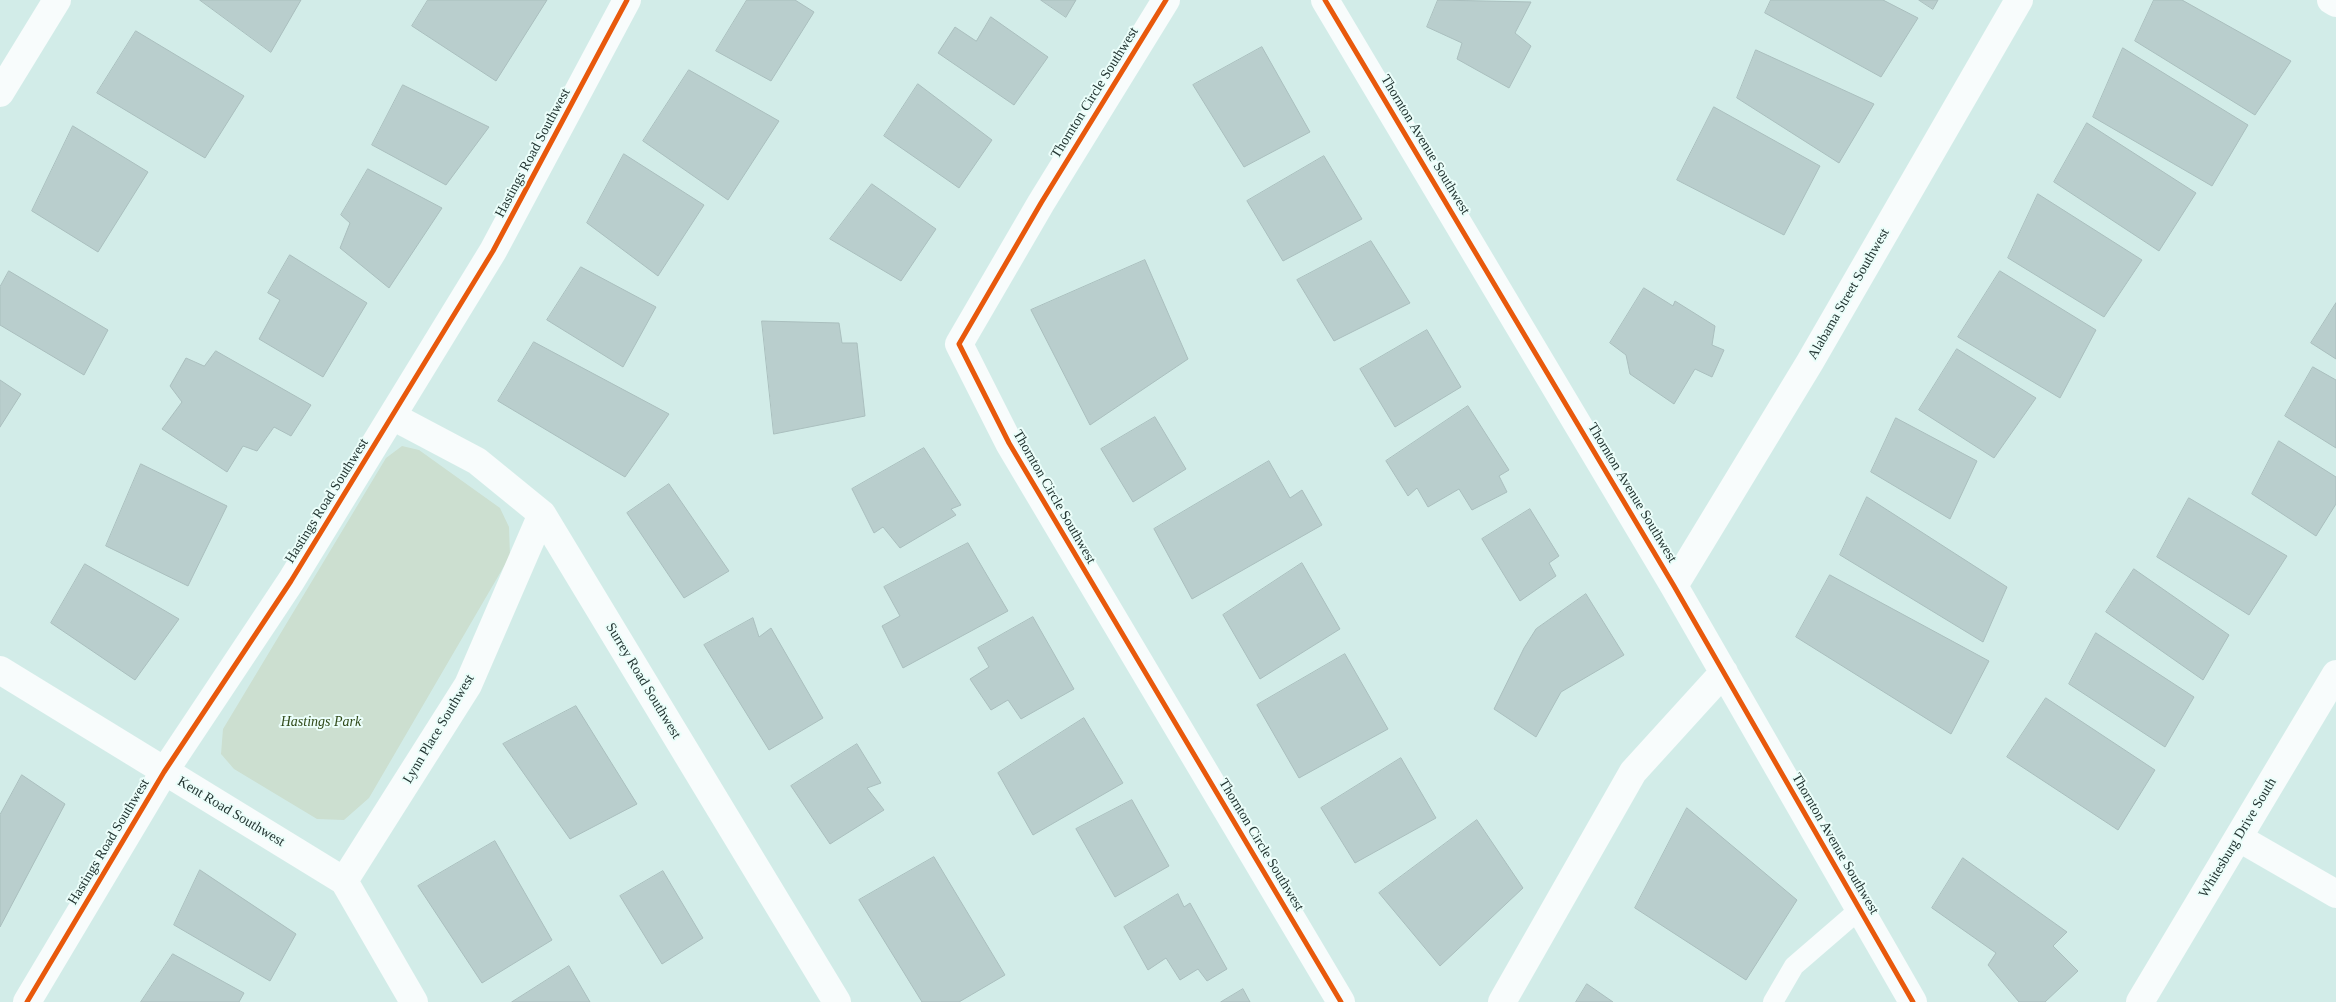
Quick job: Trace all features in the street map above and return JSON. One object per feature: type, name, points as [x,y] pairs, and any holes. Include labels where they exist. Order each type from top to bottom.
[{"type":"street","points":[[0,93],[57,0]]},
{"type":"street","name":"Hastings Road Southwest","points":[[27,1002],[164,772],[291,581],[493,252],[627,0]]},
{"type":"street","name":"Thornton Circle Southwest","points":[[1166,0],[1041,203],[959,344],[1009,443],[1342,1002]]},
{"type":"street","name":"Thornton Avenue Southwest","points":[[1325,0],[1674,586],[1913,1002]]},
{"type":"street","name":"Alabama Street Southwest","points":[[1674,586],[1810,362],[2019,0]]},
{"type":"street","points":[[2331,0],[2336,3]]},
{"type":"street","name":"Surrey Road Southwest","points":[[392,416],[477,461],[542,514],[837,1002]]},
{"type":"street","name":"Lynn Place Southwest","points":[[344,881],[468,685],[542,514]]},
{"type":"street","name":"Kent Road Southwest","points":[[0,670],[344,881],[414,1002]]},
{"type":"street","points":[[1502,1002],[1633,772],[1724,672]]},
{"type":"street","name":"Whitesburg Drive South","points":[[2140,1002],[2336,674]]},
{"type":"street","points":[[2238,838],[2336,894]]},
{"type":"lane","points":[[1772,1002],[1794,966],[1860,909]]},
{"type":"green space","name":"Hastings Park","points":[[402,446],[419,450],[500,508],[509,527],[510,556],[369,798],[344,820],[317,819],[234,769],[221,754],[223,729],[386,458]]},
{"type":"building","points":[[200,0],[301,0],[271,52]]},
{"type":"building","points":[[428,0],[547,0],[496,81],[412,26]]},
{"type":"building","points":[[747,0],[795,0],[814,12],[771,81],[716,51]]},
{"type":"building","points":[[1041,0],[1076,0],[1066,17]]},
{"type":"building","points":[[1438,0],[1531,2],[1515,33],[1531,46],[1509,88],[1457,59],[1462,43],[1427,27]]},
{"type":"building","points":[[1771,0],[1883,0],[1918,18],[1881,77],[1765,13]]},
{"type":"building","points":[[1919,0],[1938,0],[1933,9]]},
{"type":"building","points":[[2154,0],[2182,0],[2291,61],[2255,115],[2135,41]]},
{"type":"building","points":[[991,17],[1048,57],[1014,105],[938,53],[955,27],[976,41]]},
{"type":"building","points":[[136,31],[244,96],[205,158],[97,93]]},
{"type":"building","points":[[1262,47],[1310,132],[1244,167],[1193,85]]},
{"type":"building","points":[[2123,48],[2248,125],[2212,186],[2093,117]]},
{"type":"building","points":[[1756,50],[1874,104],[1839,163],[1737,98]]},
{"type":"building","points":[[689,70],[779,121],[728,200],[643,141]]},
{"type":"building","points":[[918,84],[992,140],[959,188],[884,136]]},
{"type":"building","points":[[403,85],[489,127],[446,185],[372,145]]},
{"type":"building","points":[[1714,107],[1820,166],[1784,235],[1677,180]]},
{"type":"building","points":[[2087,123],[2196,193],[2159,251],[2054,182]]},
{"type":"building","points":[[73,126],[148,172],[98,252],[32,211]]},
{"type":"building","points":[[624,154],[704,205],[658,276],[587,223]]},
{"type":"building","points":[[1324,156],[1362,219],[1283,261],[1247,201]]},
{"type":"building","points":[[368,169],[442,208],[389,288],[340,248],[350,223],[341,215]]},
{"type":"building","points":[[872,184],[936,229],[901,281],[830,239]]},
{"type":"building","points":[[2038,194],[2142,260],[2104,317],[2008,258]]},
{"type":"building","points":[[1371,241],[1410,303],[1334,341],[1297,280]]},
{"type":"building","points":[[290,255],[367,303],[323,377],[259,339],[280,300],[268,293]]},
{"type":"building","points":[[1145,260],[1188,359],[1090,425],[1031,310]]},
{"type":"building","points":[[581,267],[656,307],[623,367],[547,320]]},
{"type":"building","points":[[9,271],[108,330],[84,375],[0,325],[0,287]]},
{"type":"building","points":[[2000,271],[2096,330],[2060,398],[1958,337]]},
{"type":"building","points":[[1644,288],[1673,306],[1675,301],[1715,326],[1712,345],[1724,350],[1712,377],[1695,369],[1674,404],[1630,374],[1626,355],[1610,343]]},
{"type":"building","points":[[2336,303],[2336,359],[2311,343]]},
{"type":"building","points":[[762,321],[839,323],[842,343],[857,343],[865,416],[774,434]]},
{"type":"building","points":[[1427,330],[1461,387],[1395,427],[1360,369]]},
{"type":"building","points":[[534,342],[669,414],[625,477],[498,401]]},
{"type":"building","points":[[1957,349],[2036,398],[1994,458],[1919,410]]},
{"type":"building","points":[[216,351],[311,405],[291,436],[274,427],[257,451],[243,446],[227,472],[162,429],[182,402],[170,386],[186,358],[204,366]]},
{"type":"building","points":[[2313,367],[2336,380],[2336,448],[2285,416]]},
{"type":"building","points":[[0,380],[21,394],[0,427]]},
{"type":"building","points":[[1468,406],[1509,470],[1499,476],[1507,492],[1472,510],[1459,489],[1428,507],[1417,488],[1408,496],[1386,461]]},
{"type":"building","points":[[1155,417],[1186,469],[1133,502],[1101,449]]},
{"type":"building","points":[[1896,418],[1977,461],[1950,519],[1871,472]]},
{"type":"building","points":[[2279,441],[2336,477],[2336,504],[2316,536],[2252,494]]},
{"type":"building","points":[[924,448],[961,505],[951,509],[956,515],[900,548],[883,527],[874,533],[852,489]]},
{"type":"building","points":[[1269,461],[1290,498],[1302,490],[1322,525],[1192,599],[1154,529]]},
{"type":"building","points":[[141,464],[227,506],[188,586],[106,546]]},
{"type":"building","points":[[669,484],[729,571],[684,598],[627,513]]},
{"type":"building","points":[[1867,497],[2007,587],[1983,642],[1840,555]]},
{"type":"building","points":[[2189,498],[2287,556],[2249,615],[2157,557]]},
{"type":"building","points":[[1530,509],[1559,556],[1549,563],[1556,576],[1520,601],[1482,539]]},
{"type":"building","points":[[968,543],[1008,611],[903,668],[882,626],[900,616],[884,587]]},
{"type":"building","points":[[1302,563],[1340,629],[1260,679],[1223,615]]},
{"type":"building","points":[[85,564],[179,619],[135,680],[51,623]]},
{"type":"building","points":[[2134,569],[2229,635],[2203,680],[2106,612]]},
{"type":"building","points":[[1830,575],[1989,661],[1951,734],[1796,637]]},
{"type":"building","points":[[1586,594],[1624,655],[1561,692],[1536,737],[1494,709],[1524,648],[1536,629]]},
{"type":"building","points":[[1033,617],[1074,689],[1021,719],[1008,700],[991,710],[970,679],[989,667],[978,648]]},
{"type":"building","points":[[753,618],[759,637],[771,628],[823,718],[769,750],[704,645]]},
{"type":"building","points":[[2096,633],[2194,697],[2165,747],[2069,684]]},
{"type":"building","points":[[1345,654],[1388,729],[1299,778],[1257,705]]},
{"type":"building","points":[[2046,698],[2155,770],[2118,830],[2007,757]]},
{"type":"building","points":[[576,706],[637,804],[570,839],[503,744]]},
{"type":"building","points":[[1084,718],[1123,783],[1033,835],[998,773]]},
{"type":"building","points":[[857,744],[881,783],[867,788],[884,810],[830,844],[791,786]]},
{"type":"building","points":[[1401,758],[1436,818],[1355,863],[1321,808]]},
{"type":"building","points":[[22,775],[65,804],[0,927],[0,815]]},
{"type":"building","points":[[1132,800],[1169,866],[1115,897],[1076,829]]},
{"type":"building","points":[[1687,808],[1797,900],[1746,980],[1635,908]]},
{"type":"building","points":[[1477,820],[1523,888],[1440,966],[1379,893]]},
{"type":"building","points":[[495,841],[552,940],[482,983],[418,886]]},
{"type":"building","points":[[934,857],[1005,975],[959,1002],[922,1002],[859,900]]},
{"type":"building","points":[[1963,858],[2067,932],[2053,946],[2078,971],[2045,1002],[2019,1002],[1988,965],[1996,953],[1932,908]]},
{"type":"building","points":[[200,870],[296,934],[270,981],[174,925]]},
{"type":"building","points":[[663,871],[703,938],[662,964],[620,896]]},
{"type":"building","points":[[1178,894],[1184,907],[1190,903],[1227,969],[1207,981],[1198,969],[1180,980],[1166,958],[1148,970],[1124,927]]},
{"type":"building","points":[[173,954],[244,993],[239,1002],[141,1002]]},
{"type":"building","points":[[569,966],[590,1002],[512,1002]]},
{"type":"building","points":[[1587,984],[1613,1002],[1576,1002]]},
{"type":"building","points":[[1243,989],[1250,1002],[1221,1002]]},
{"type":"cycle path","points":[[27,1002],[164,772],[291,581],[493,251],[627,0]]},
{"type":"cycle path","points":[[1166,0],[1041,203],[959,344],[1009,443],[1341,1002]]},
{"type":"cycle path","points":[[1325,0],[1674,586],[1913,1002]]}]
